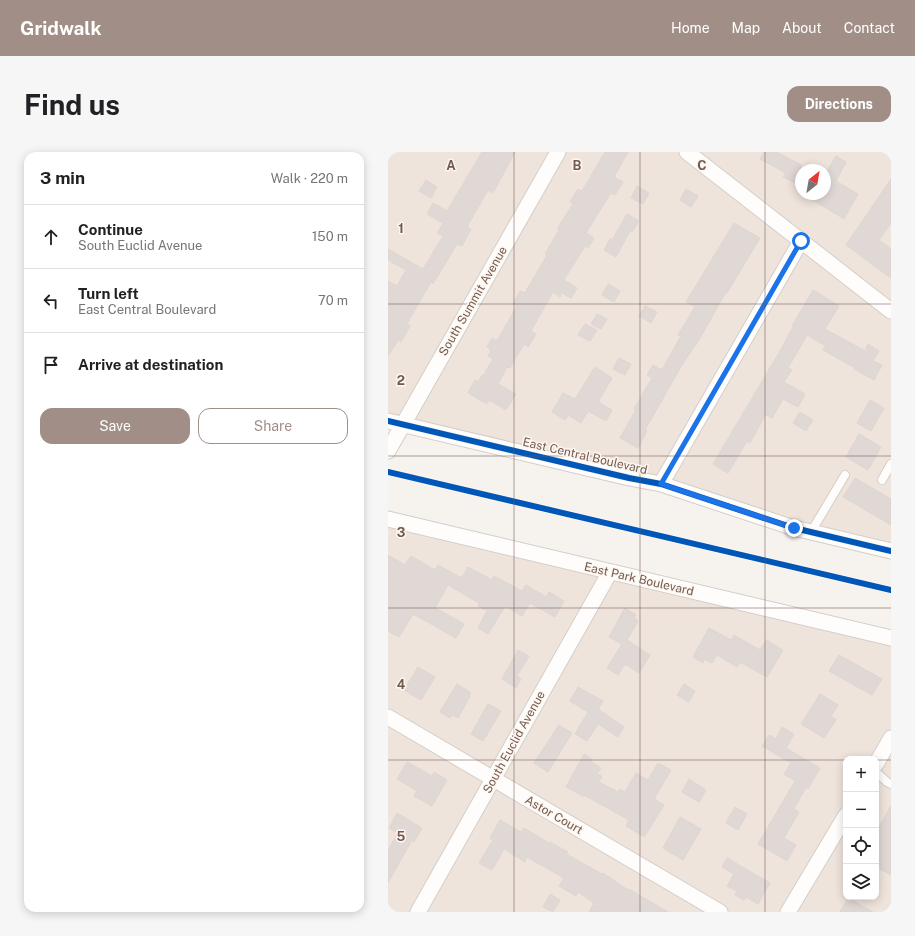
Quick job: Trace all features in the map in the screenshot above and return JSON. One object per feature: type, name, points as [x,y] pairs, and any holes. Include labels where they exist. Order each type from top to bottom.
[{"type":"street","name":"South Summit Avenue","points":[[388,450],[558,152]]},
{"type":"street","points":[[687,152],[891,311]]},
{"type":"street","points":[[661,484],[801,241]]},
{"type":"street","name":"East Central Boulevard","points":[[388,421],[629,478],[661,484],[794,528],[891,551]]},
{"type":"street","name":"East Park Boulevard","points":[[388,519],[891,638]]},
{"type":"street","name":"South Euclid Avenue","points":[[418,912],[610,572]]},
{"type":"street","name":"Astor Court","points":[[388,717],[720,912]]},
{"type":"street","points":[[883,757],[891,738]]},
{"type":"street","points":[[788,912],[843,820]]},
{"type":"lane","points":[[882,480],[891,464]]},
{"type":"lane","points":[[811,532],[844,475]]},
{"type":"lane","points":[[879,775],[891,784]]},
{"type":"shaded area","points":[[388,152],[891,152],[891,544],[781,519],[388,415]]},
{"type":"shaded area","points":[[388,524],[891,642],[891,912],[388,912]]},
{"type":"building","points":[[482,152],[515,152],[493,193],[488,190],[467,227],[471,229],[462,246],[457,244],[433,284],[431,282],[407,324],[410,326],[401,342],[398,340],[388,356],[388,281],[397,286],[406,270],[388,260],[388,249],[423,269],[443,236],[437,233],[443,223],[427,214],[433,203],[447,211]]},
{"type":"building","points":[[605,152],[628,152],[614,177],[623,182],[615,195],[611,193],[586,233],[594,238],[588,248],[585,246],[564,280],[577,288],[571,298],[562,293],[560,297],[553,292],[531,331],[536,334],[528,347],[524,344],[510,368],[507,367],[498,384],[516,394],[506,410],[489,400],[487,404],[468,393],[475,380],[478,382],[493,359],[488,356],[491,350],[487,347],[492,338],[497,341],[517,306],[513,304],[520,291],[525,293],[547,255],[545,254],[559,230],[557,229],[573,204],[570,202],[578,189],[582,191]]},
{"type":"building","points":[[764,152],[777,152],[799,164],[795,164],[795,183],[783,177],[786,173],[760,159]]},
{"type":"building","points":[[836,156],[846,162],[836,181],[858,194],[844,219],[813,200],[831,200],[831,164]]},
{"type":"building","points":[[891,179],[891,223],[879,240],[891,249],[891,278],[846,245]]},
{"type":"building","points":[[426,180],[437,187],[431,198],[419,191]]},
{"type":"building","points":[[637,186],[649,193],[643,204],[631,198]]},
{"type":"building","points":[[686,189],[698,196],[691,207],[680,200]]},
{"type":"building","points":[[627,214],[639,221],[632,232],[630,231],[616,257],[604,250],[610,239],[612,240]]},
{"type":"building","points":[[734,223],[760,238],[727,293],[726,292],[696,345],[679,370],[645,430],[647,431],[638,448],[620,438],[636,410],[634,409],[652,378],[647,375],[653,365],[662,370],[681,336],[678,335],[695,307],[686,302]]},
{"type":"building","points":[[608,284],[620,291],[614,302],[602,295]]},
{"type":"building","points":[[813,290],[839,306],[825,329],[865,351],[868,344],[879,351],[873,361],[882,365],[874,380],[823,350],[826,346],[807,335],[788,368],[792,370],[784,382],[805,394],[798,407],[783,399],[772,418],[766,414],[750,443],[747,441],[728,473],[713,464],[780,351],[793,327],[792,326]]},
{"type":"building","points":[[645,306],[657,312],[651,323],[639,316]]},
{"type":"building","points":[[597,314],[607,319],[601,329],[591,324]]},
{"type":"building","points":[[585,324],[597,330],[590,341],[578,335]]},
{"type":"building","points":[[619,358],[631,364],[625,375],[613,369]]},
{"type":"building","points":[[595,367],[612,378],[598,402],[612,410],[606,421],[588,411],[581,423],[568,415],[565,420],[552,412],[563,393],[575,399]]},
{"type":"building","points":[[870,400],[884,408],[871,431],[857,423]]},
{"type":"building","points":[[800,412],[813,420],[806,431],[793,423]]},
{"type":"building","points":[[859,434],[881,447],[868,470],[846,457]]},
{"type":"building","points":[[855,478],[891,499],[891,525],[843,497]]},
{"type":"building","points":[[388,555],[405,565],[411,556],[435,570],[438,565],[462,578],[468,567],[492,580],[494,576],[522,591],[526,585],[546,597],[549,592],[564,601],[555,617],[530,603],[522,616],[505,606],[488,634],[478,628],[487,611],[478,606],[479,603],[448,585],[435,608],[464,624],[456,638],[413,614],[399,637],[388,631]]},
{"type":"building","points":[[625,608],[636,615],[634,618],[638,621],[627,640],[650,655],[639,673],[625,664],[618,675],[607,668],[622,644],[609,637]]},
{"type":"building","points":[[709,628],[731,640],[734,635],[760,650],[766,640],[783,650],[767,677],[740,662],[737,667],[717,655],[712,663],[704,659],[703,663],[693,657]]},
{"type":"building","points":[[518,650],[529,656],[517,676],[521,679],[516,688],[502,679]]},
{"type":"building","points":[[839,655],[882,679],[872,695],[829,671]]},
{"type":"building","points":[[418,667],[435,677],[421,700],[404,690]]},
{"type":"building","points":[[457,684],[470,692],[470,696],[458,718],[452,715],[450,718],[440,712]]},
{"type":"building","points":[[684,684],[695,691],[689,702],[677,695]]},
{"type":"building","points":[[578,687],[603,701],[598,709],[624,727],[618,737],[598,724],[587,741],[575,734],[588,712],[570,701]]},
{"type":"building","points":[[820,694],[838,705],[831,716],[836,720],[824,738],[801,724]]},
{"type":"building","points":[[488,704],[501,711],[483,741],[471,734]]},
{"type":"building","points":[[559,725],[572,733],[548,772],[534,763]]},
{"type":"building","points":[[782,727],[794,734],[786,748],[820,768],[808,789],[806,787],[794,809],[799,812],[784,838],[796,845],[787,861],[758,844],[795,781],[784,774],[791,763],[762,746],[769,735],[776,739]]},
{"type":"building","points":[[584,754],[592,759],[591,762],[601,768],[597,774],[602,776],[599,782],[618,792],[620,789],[625,792],[636,773],[648,780],[658,763],[671,770],[654,799],[664,805],[644,837],[626,826],[629,820],[584,795],[583,796],[566,787]]},
{"type":"building","points":[[407,762],[432,776],[434,772],[447,780],[432,806],[414,796],[417,791],[397,779]]},
{"type":"building","points":[[689,779],[706,790],[699,802],[682,792]]},
{"type":"building","points":[[891,806],[891,875],[879,869],[879,827]]},
{"type":"building","points":[[735,807],[747,814],[738,830],[726,823]]},
{"type":"building","points":[[397,813],[422,828],[414,842],[412,840],[388,883],[388,850],[398,833],[389,828]]},
{"type":"building","points":[[680,817],[701,829],[683,860],[663,848]]},
{"type":"building","points":[[500,820],[521,832],[524,828],[549,843],[550,842],[568,852],[566,854],[602,874],[603,873],[628,890],[629,889],[668,912],[589,912],[594,903],[578,892],[576,896],[559,886],[564,878],[527,857],[525,862],[504,849],[492,870],[479,863],[493,840],[490,838]]},
{"type":"building","points":[[727,858],[770,883],[758,904],[746,897],[744,900],[735,895],[737,891],[727,886],[734,874],[722,867]]},
{"type":"building","points":[[550,894],[560,900],[553,912],[543,907]]},
{"type":"building","points":[[847,900],[852,900],[873,912],[840,912]]},
{"type":"cycle path","points":[[388,421],[629,478],[661,484],[794,528],[891,551]]},
{"type":"cycle path","points":[[388,472],[891,590]]},
{"type":"route","points":[[794,528],[661,484],[801,241]]}]
